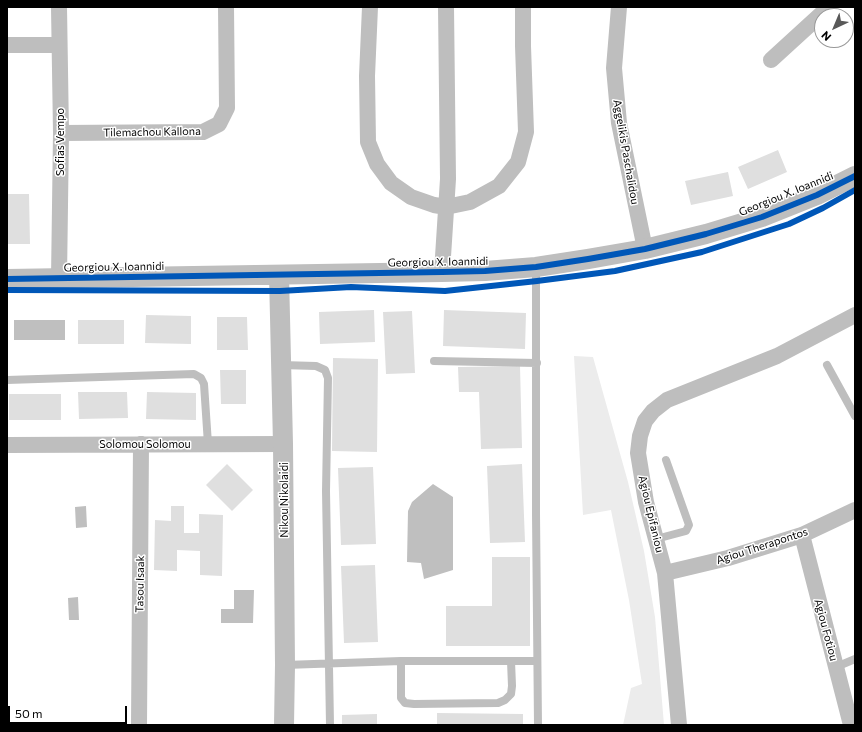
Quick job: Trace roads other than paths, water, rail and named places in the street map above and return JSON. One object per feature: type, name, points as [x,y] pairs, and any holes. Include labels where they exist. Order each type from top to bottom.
[{"type":"street","name":"Sofias Vempo","points":[[59,278],[61,133],[59,45],[60,7]]},
{"type":"street","name":"Tilemachou Kallona","points":[[61,133],[203,132],[219,124],[227,108],[226,7]]},
{"type":"street","points":[[370,7],[367,76],[368,142],[377,164],[391,183],[411,197],[434,205],[446,207],[470,202],[500,186],[518,162],[526,132],[523,7]]},
{"type":"street","points":[[442,272],[448,178],[446,7]]},
{"type":"street","name":"Aggelikis Paschalidou","points":[[619,7],[614,68],[619,123],[645,249]]},
{"type":"street","points":[[771,60],[829,7]]},
{"type":"street","points":[[7,45],[59,45]]},
{"type":"street","name":"Georgiou X. Ioannidi","points":[[7,278],[442,272],[485,271],[536,267],[645,249],[706,234],[762,217],[817,195],[855,176]]},
{"type":"street","name":"Nikou Nikolaidi","points":[[279,275],[283,444],[285,665],[284,725]]},
{"type":"street","name":"Agiou Epifaniou","points":[[679,725],[665,573],[646,502],[638,453],[640,436],[645,421],[653,411],[667,400],[777,356],[855,315]]},
{"type":"street","name":"Tasou Isaak","points":[[139,725],[141,444]]},
{"type":"street","name":"Solomou Solomou","points":[[7,445],[283,444]]},
{"type":"street","name":"Agiou Therapontos","points":[[665,573],[728,558],[802,535],[855,510]]},
{"type":"street","name":"Agiou Fotiou","points":[[802,535],[851,725]]},
{"type":"lane","points":[[536,267],[538,725]]},
{"type":"lane","points":[[434,361],[537,363]]},
{"type":"lane","points":[[282,365],[316,366],[325,370],[328,378],[326,490],[330,725]]},
{"type":"lane","points":[[827,365],[855,416]]},
{"type":"lane","points":[[7,380],[194,374],[201,378],[204,384],[208,444]]},
{"type":"lane","points":[[656,539],[686,531],[688,525],[666,460]]},
{"type":"lane","points":[[836,667],[855,659]]},
{"type":"lane","points":[[285,665],[401,661],[537,661]]},
{"type":"lane","points":[[401,661],[401,698],[405,703],[414,704],[498,703],[505,700],[511,694],[511,661]]}]
